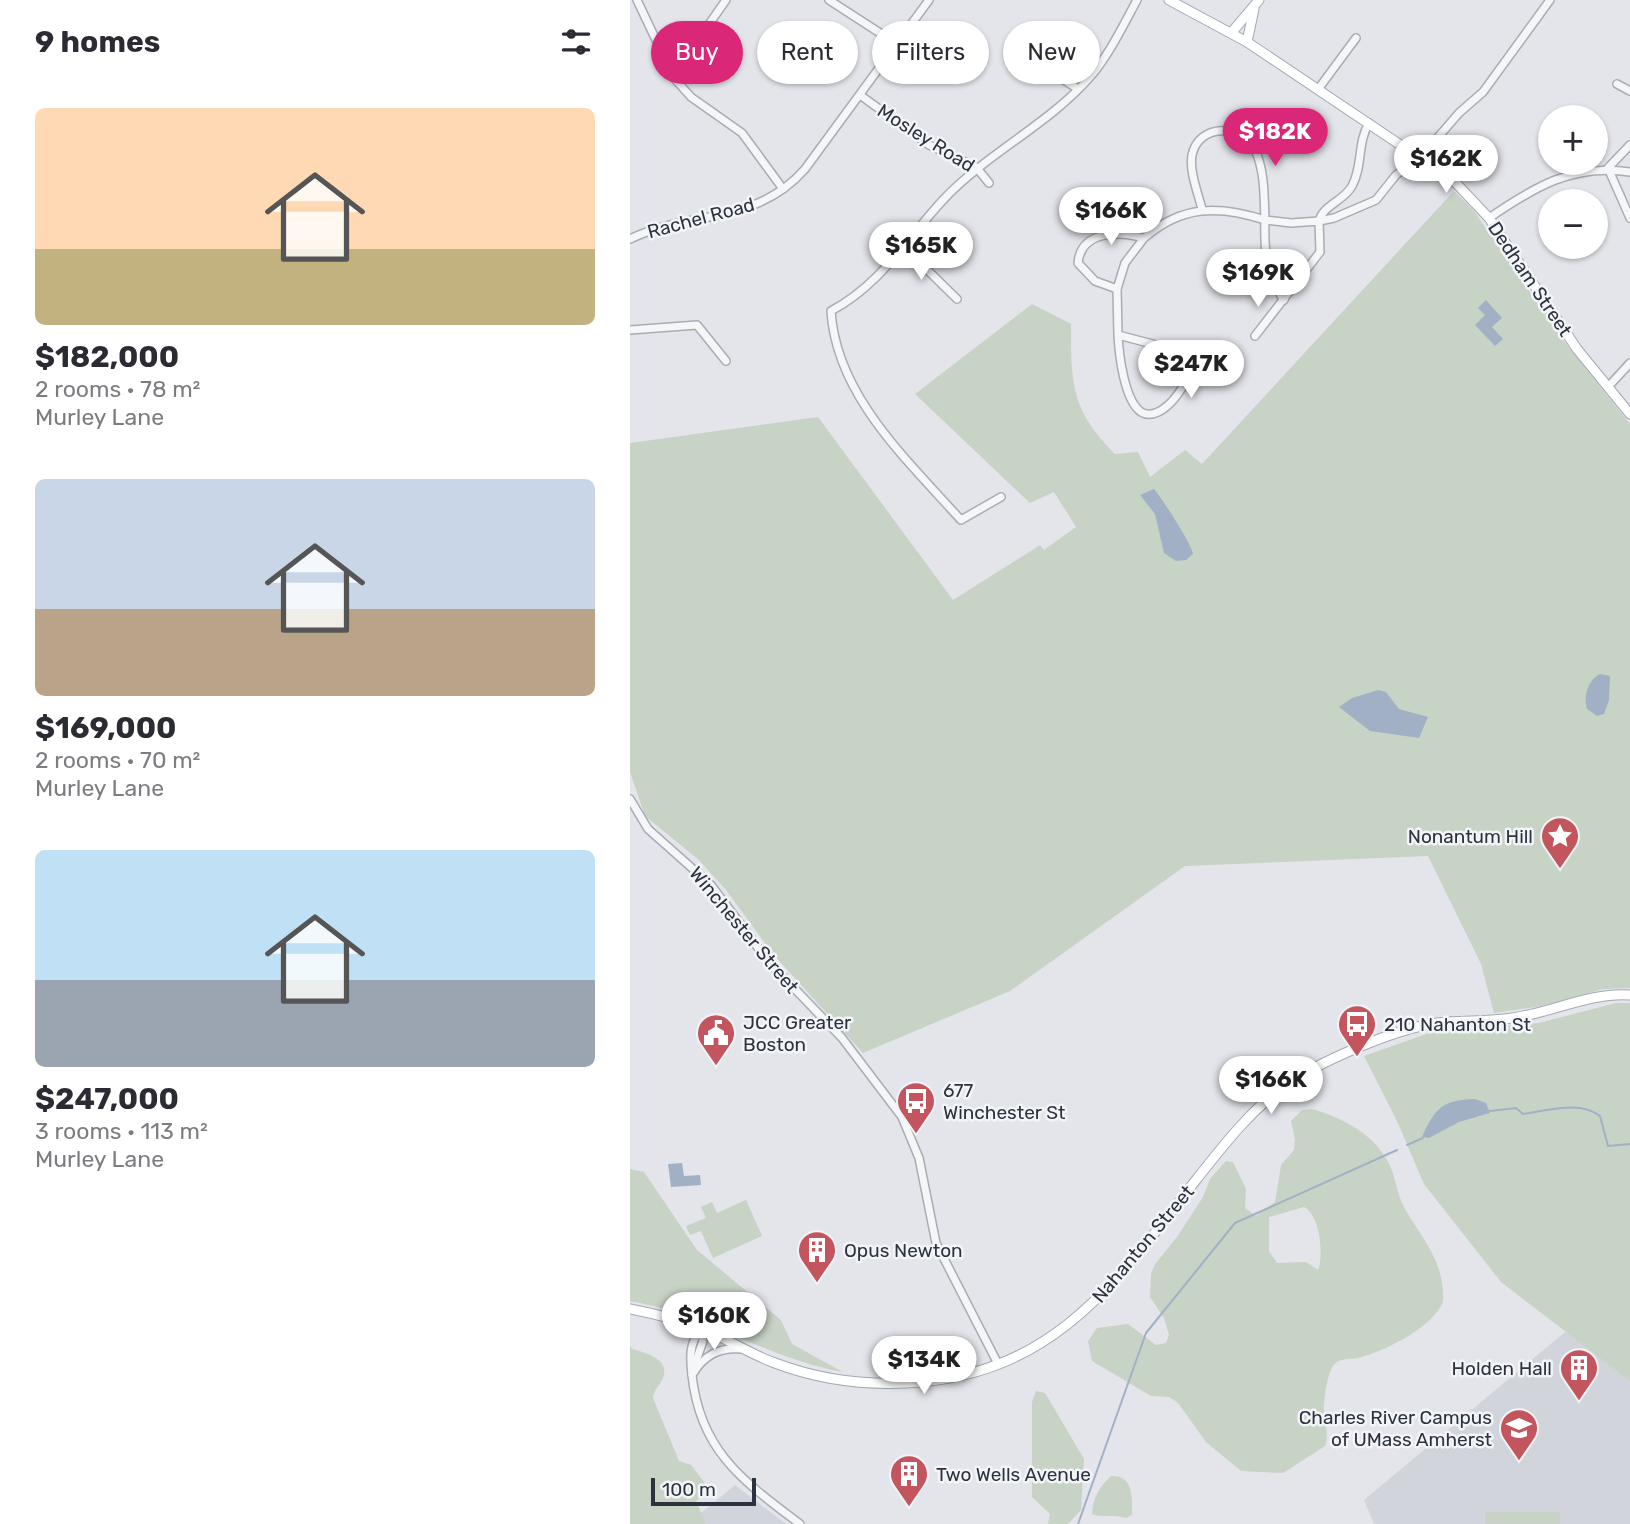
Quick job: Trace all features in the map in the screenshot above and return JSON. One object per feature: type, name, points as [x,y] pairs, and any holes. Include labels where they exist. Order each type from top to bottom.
[{"type":"main road","name":"Dedham Street","points":[[1169,0],[1247,41],[1454,181],[1489,218],[1577,349],[1630,414]]},
{"type":"main road","points":[[1232,32],[1257,4]]},
{"type":"main road","points":[[1247,41],[1257,4]]},
{"type":"main road","name":"Nahanton Street","points":[[630,1309],[701,1329],[800,1371],[872,1383],[939,1379],[998,1364],[1051,1338],[1097,1301],[1242,1122],[1303,1074],[1423,1026],[1523,1017],[1597,996],[1630,995]]},
{"type":"street","points":[[637,0],[651,30]]},
{"type":"street","points":[[711,21],[726,0]]},
{"type":"street","points":[[829,0],[872,28]]},
{"type":"street","name":"Rachel Road","points":[[914,21],[929,0]]},
{"type":"street","points":[[1001,497],[961,520],[881,430],[846,367],[833,330],[831,311],[855,298],[876,280],[943,200],[976,167],[1078,89],[1103,59],[1137,0]]},
{"type":"street","points":[[1118,335],[1179,351],[1191,360],[1190,378],[1168,404],[1155,413],[1143,413],[1130,395],[1123,374],[1118,335],[1117,289],[1125,263],[1144,238],[1202,209],[1223,209],[1265,220],[1291,223],[1334,218],[1376,200],[1396,175],[1420,158],[1459,113],[1483,92],[1549,0]]},
{"type":"street","points":[[1319,88],[1356,38]]},
{"type":"street","name":"Rachel Road","points":[[630,239],[656,229],[743,209],[775,196],[804,169],[872,78]]},
{"type":"street","points":[[681,84],[691,97],[742,134],[783,189]]},
{"type":"street","points":[[1070,84],[1078,89]]},
{"type":"street","points":[[1617,84],[1630,92]]},
{"type":"street","name":"Mosley Road","points":[[860,95],[929,145],[976,167],[989,183]]},
{"type":"street","points":[[1255,336],[1320,252],[1319,220],[1324,210],[1343,199],[1352,188],[1363,133],[1369,123]]},
{"type":"street","points":[[1202,209],[1193,170],[1194,150],[1205,137],[1214,132],[1234,131],[1249,141],[1256,152],[1263,177],[1267,263],[1272,282],[1284,300]]},
{"type":"street","points":[[1608,168],[1630,145]]},
{"type":"street","points":[[1608,168],[1630,172]]},
{"type":"street","points":[[1608,168],[1630,218]]},
{"type":"street","points":[[1489,218],[1542,184],[1563,175]]},
{"type":"street","points":[[1117,289],[1095,281],[1083,270],[1078,264],[1080,254],[1104,234],[1120,232],[1144,238]]},
{"type":"street","points":[[904,247],[957,299]]},
{"type":"street","points":[[630,330],[697,325],[726,361]]},
{"type":"street","points":[[1608,387],[1630,363]]},
{"type":"street","name":"Winchester Street","points":[[630,799],[648,829],[711,885],[759,951],[842,1038],[902,1117],[919,1158],[936,1243],[998,1364]]},
{"type":"street","points":[[701,1329],[703,1341],[692,1375],[701,1419],[724,1460],[750,1487],[800,1524]]},
{"type":"street","points":[[692,1375],[702,1360],[714,1352],[743,1349]]},
{"type":"shaded area","name":"Charles River Campus of UMass Amherst","points":[[1565,1332],[1630,1347],[1630,1524],[1374,1524],[1364,1500]]},
{"type":"shaded area","points":[[735,1485],[786,1524],[706,1524],[701,1513]]},
{"type":"green space","points":[[1454,191],[1474,211],[1563,340],[1630,424],[1630,988],[1603,989],[1542,1006],[1494,1013],[1481,964],[1428,856],[1185,866],[1010,991],[863,1053],[773,954],[726,890],[699,860],[645,816],[630,772],[630,443],[818,417],[953,600],[1040,545],[1044,550],[1076,527],[1054,492],[1030,503],[915,394],[1032,304],[1071,324],[1076,395],[1090,423],[1115,454],[1138,452],[1150,477],[1185,450],[1202,464]]},
{"type":"green space","points":[[1616,1003],[1630,1003],[1630,1381],[1501,1282],[1424,1184],[1397,1121],[1364,1056],[1432,1032],[1539,1023]]},
{"type":"green space","points":[[1312,1109],[1348,1123],[1378,1147],[1391,1168],[1403,1204],[1437,1263],[1443,1288],[1443,1302],[1429,1321],[1406,1337],[1381,1350],[1335,1363],[1327,1382],[1324,1403],[1327,1434],[1325,1446],[1283,1473],[1241,1471],[1206,1442],[1178,1403],[1169,1397],[1151,1396],[1092,1361],[1088,1341],[1097,1328],[1128,1324],[1156,1345],[1166,1343],[1169,1335],[1164,1318],[1150,1297],[1151,1274],[1155,1264],[1177,1237],[1203,1197],[1210,1179],[1226,1161],[1233,1162],[1246,1189],[1245,1208],[1256,1216],[1275,1202],[1281,1165],[1294,1150],[1295,1139],[1291,1121],[1302,1110]],"holes":[[[1304,1207],[1309,1211],[1319,1236],[1321,1255],[1318,1270],[1306,1262],[1277,1263],[1269,1251],[1269,1217]]]},
{"type":"green space","points":[[630,1169],[644,1172],[697,1250],[781,1320],[792,1344],[843,1372],[789,1357],[658,1307],[630,1301]]},
{"type":"green space","points":[[746,1200],[762,1236],[713,1258],[701,1231],[690,1235],[686,1226],[706,1218],[701,1207],[712,1202],[717,1213]]},
{"type":"green space","points":[[630,1345],[632,1349],[660,1361],[663,1366],[663,1378],[653,1398],[679,1461],[691,1465],[707,1486],[706,1493],[696,1501],[706,1524],[630,1524]]},
{"type":"green space","points":[[1036,1391],[1045,1393],[1084,1459],[1081,1510],[1068,1524],[1048,1524],[1050,1514],[1032,1497],[1032,1402]]},
{"type":"green space","points":[[1111,1476],[1124,1479],[1128,1483],[1132,1515],[1126,1518],[1092,1514],[1097,1493]]},
{"type":"green space","points":[[1485,1512],[1560,1512],[1560,1524],[1485,1524]]},
{"type":"water","points":[[1486,300],[1502,318],[1492,327],[1503,339],[1495,346],[1475,325],[1485,315],[1478,308]]},
{"type":"water","points":[[1154,489],[1192,549],[1193,554],[1186,560],[1176,561],[1164,553],[1155,514],[1140,495]]},
{"type":"water","points":[[1600,674],[1610,676],[1609,700],[1604,714],[1597,716],[1587,709],[1586,699],[1590,684]]},
{"type":"water","points":[[1378,690],[1386,692],[1399,709],[1428,717],[1419,738],[1370,731],[1339,707],[1352,698]]},
{"type":"water","points":[[1475,1099],[1486,1103],[1490,1113],[1459,1122],[1429,1138],[1422,1137],[1431,1119],[1441,1108],[1454,1101]]},
{"type":"water","points":[[682,1163],[684,1176],[700,1175],[701,1185],[671,1187],[668,1164]]},
{"type":"waterway","points":[[1490,1111],[1516,1108],[1523,1114],[1563,1108],[1592,1111],[1600,1116],[1608,1146],[1630,1144]]},
{"type":"waterway","points":[[1407,1145],[1423,1138]]},
{"type":"waterway","points":[[1078,1524],[1146,1333],[1235,1223],[1397,1150]]},
{"type":"place","name":"Nonantum Hill","points":[[1560,870]]},
{"type":"place","name":"210 Nahanton St","points":[[1357,1058]]},
{"type":"place","name":"JCC Greater Boston","points":[[716,1067]]},
{"type":"place","name":"677 Winchester St","points":[[916,1135]]},
{"type":"place","name":"Opus Newton","points":[[817,1284]]},
{"type":"place","name":"Holden Hall","points":[[1579,1402]]},
{"type":"place","name":"Charles River Campus of UMass Amherst","points":[[1519,1462]]},
{"type":"place","name":"Two Wells Avenue","points":[[909,1508]]}]
